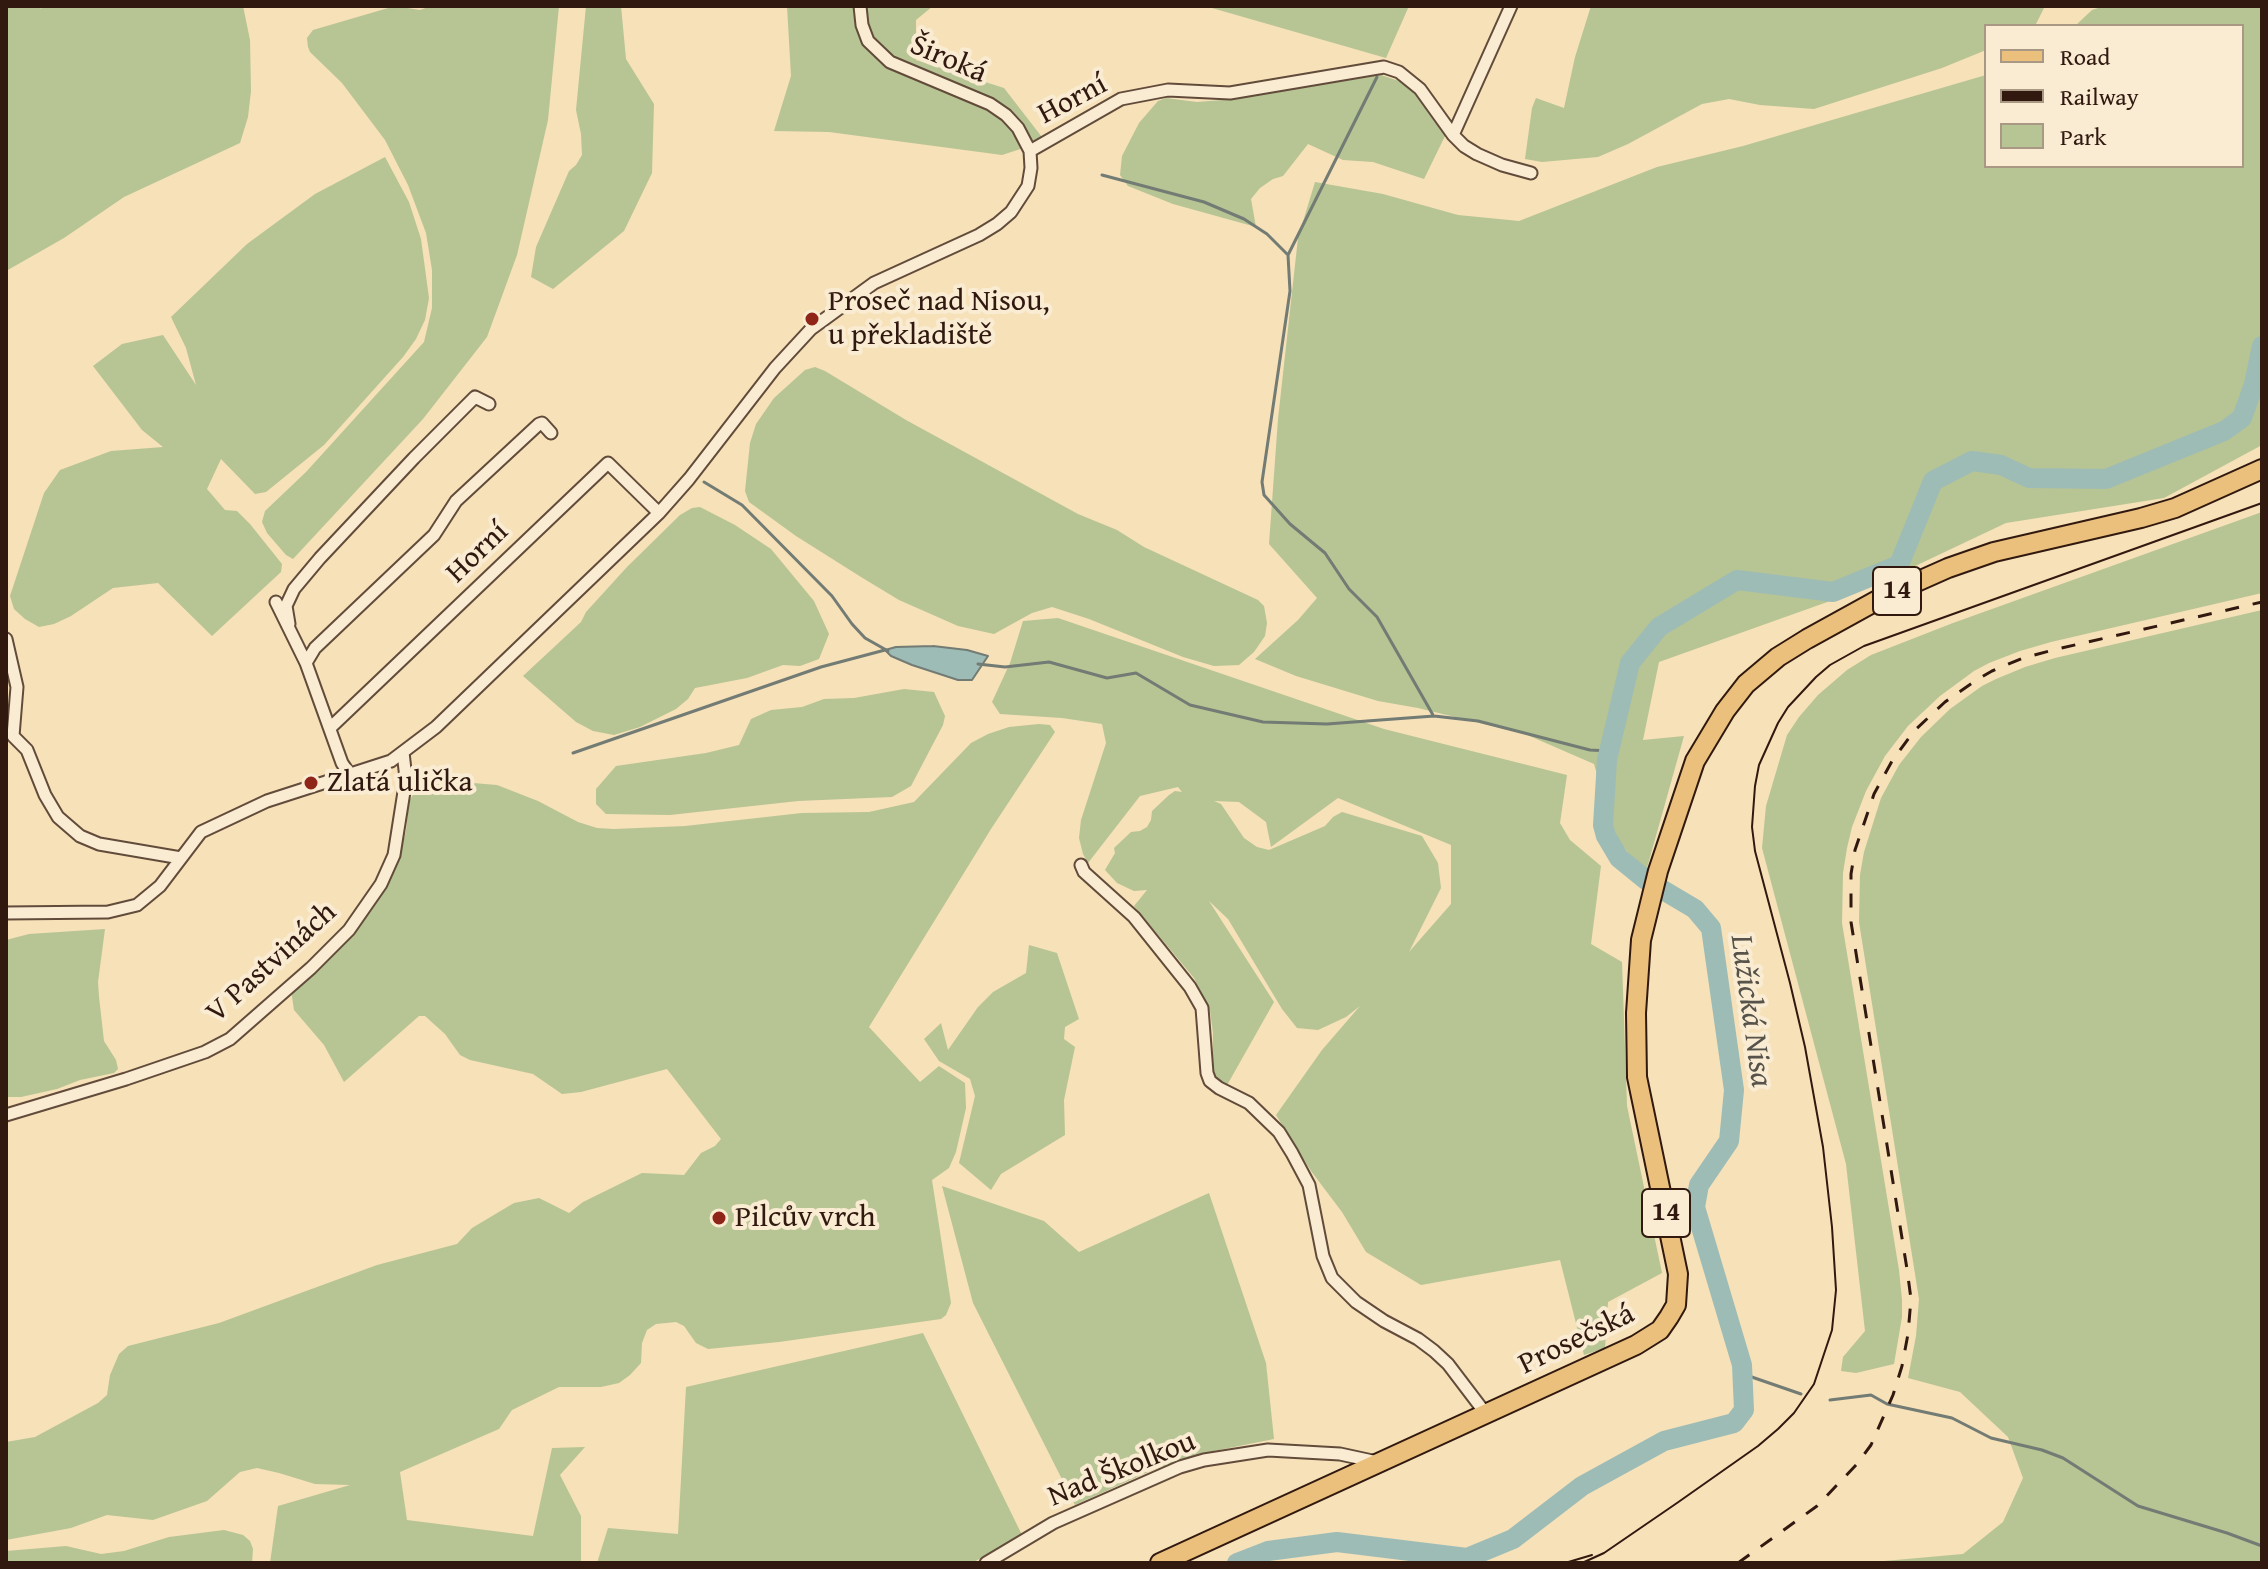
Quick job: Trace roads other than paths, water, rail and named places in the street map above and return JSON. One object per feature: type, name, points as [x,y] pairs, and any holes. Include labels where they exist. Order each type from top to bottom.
[{"type":"main road","name":"Prosečská","points":[[1160,1563],[1381,1463],[1651,1337],[1660,1330],[1676,1305],[1678,1274],[1637,1077],[1636,1013],[1641,940],[1658,871],[1686,784],[1709,734],[1746,684],[1790,649],[1885,596],[1948,568],[1994,552],[2175,508],[2262,469]]},
{"type":"street","name":"Široká","points":[[860,6],[868,41],[878,52],[900,68],[990,104],[1018,128],[1030,151]]},
{"type":"street","points":[[1453,135],[1511,6]]},
{"type":"street","name":"Horní","points":[[6,913],[108,912],[137,905],[160,886],[201,832],[267,801],[391,761],[436,727],[659,513],[775,368],[811,329],[874,283],[997,224],[1011,212],[1028,186],[1030,151],[1121,99],[1168,90],[1230,93],[1384,67],[1399,72],[1420,89],[1453,135],[1477,154],[1531,173]]},
{"type":"street","points":[[289,624],[286,606],[300,582],[477,394],[489,404]]},
{"type":"street","name":"Horní","points":[[306,663],[315,648],[434,535],[456,501],[539,424],[542,423],[551,433]]},
{"type":"street","name":"Horní","points":[[330,728],[608,463],[659,513]]},
{"type":"street","points":[[276,602],[306,663],[342,763],[350,775]]},
{"type":"street","points":[[6,639],[17,687],[10,738],[27,750],[45,795],[58,817],[80,836],[99,844],[181,858]]},
{"type":"street","name":"V Pastvinách","points":[[6,1115],[205,1052],[230,1039],[311,968],[349,930],[381,884],[394,855],[406,779],[403,752]]},
{"type":"street","points":[[1081,865],[1084,872],[1134,917],[1190,987],[1202,1008],[1210,1081],[1249,1103],[1279,1132],[1292,1153],[1309,1185],[1323,1256],[1332,1278],[1356,1302],[1434,1351],[1448,1364],[1486,1414]]},
{"type":"street","name":"Nad Školkou","points":[[986,1563],[1053,1523],[1180,1467],[1204,1460],[1268,1450],[1340,1454],[1381,1463]]},
{"type":"water","points":[[933,646],[988,656],[972,680],[958,680],[912,665],[885,650]]},
{"type":"waterway","points":[[1288,255],[1377,77]]},
{"type":"waterway","points":[[1102,175],[1204,202],[1244,219],[1267,234],[1288,255],[1290,291],[1262,482],[1264,495],[1290,524],[1325,553],[1349,589],[1377,617],[1433,715]]},
{"type":"waterway","name":"Lužická Nisa","points":[[1237,1563],[1268,1551],[1337,1542],[1467,1558],[1513,1539],[1582,1486],[1664,1441],[1734,1423],[1744,1410],[1742,1365],[1695,1207],[1699,1185],[1729,1141],[1734,1090],[1711,928],[1695,909],[1646,880],[1619,858],[1603,825],[1607,760],[1630,663],[1659,627],[1737,580],[1833,592],[1899,565],[1933,481],[1972,461],[2001,465],[2029,478],[2106,479],[2224,431],[2242,418],[2254,384],[2262,346]]},
{"type":"waterway","points":[[704,482],[742,505],[832,596],[865,638],[888,651]]},
{"type":"waterway","points":[[573,753],[821,667],[885,650]]},
{"type":"waterway","points":[[978,664],[1005,667],[1049,662],[1107,678],[1136,673],[1190,705],[1263,722],[1327,724],[1434,716],[1478,721],[1590,750],[1609,751]]},
{"type":"waterway","points":[[1743,1374],[1801,1394]]},
{"type":"waterway","points":[[1830,1400],[1871,1395],[1887,1404],[1952,1418],[1991,1438],[2063,1458],[2138,1506],[2262,1546]]},
{"type":"tram line","points":[[1582,1563],[1604,1553],[1778,1429],[1794,1413],[1814,1384],[1832,1330],[1836,1290],[1823,1147],[1805,1047],[1755,851],[1752,827],[1759,765],[1788,707],[1830,665],[1864,646],[2262,503]]},
{"type":"tram line","points":[[1565,1563],[1592,1555]]},
{"type":"railway","points":[[1738,1563],[1817,1506],[1857,1464],[1871,1445],[1893,1395],[1908,1334],[1911,1299],[1907,1269],[1851,922],[1851,874],[1855,850],[1874,794],[1892,761],[1914,731],[1945,702],[1992,671],[2053,650],[2262,602]]},
{"type":"place","name":"Proseč nad Nisou, u překladiště","points":[[812,319]]},
{"type":"place","name":"Zlatá ulička","points":[[311,783]]},
{"type":"place","name":"Pilcův vrch","points":[[719,1218]]}]
